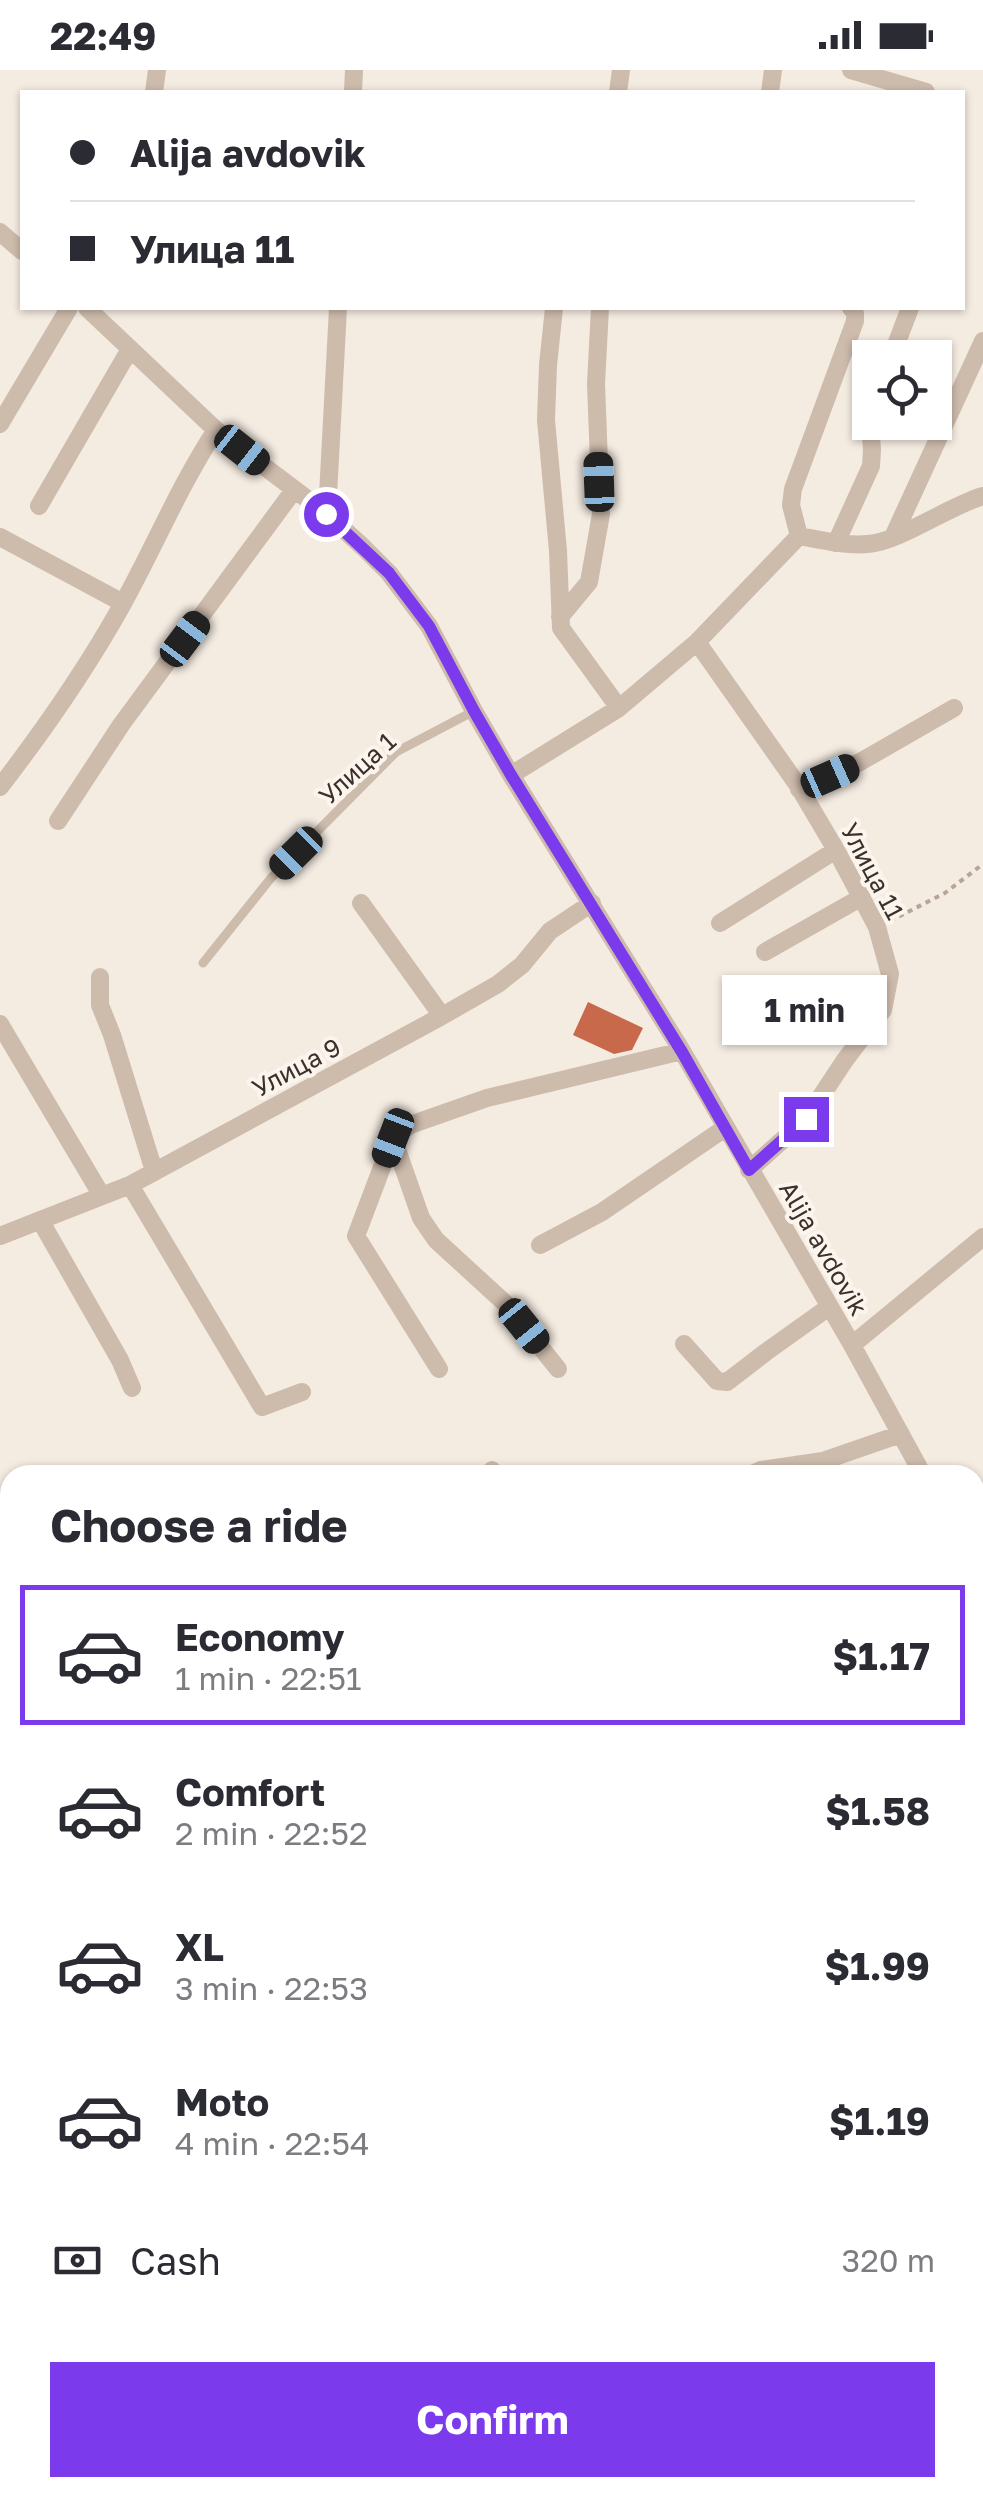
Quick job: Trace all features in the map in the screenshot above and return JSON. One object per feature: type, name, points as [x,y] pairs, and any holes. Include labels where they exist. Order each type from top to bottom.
[{"type":"street","points":[[850,70],[919,90]]},
{"type":"street","points":[[0,232],[20,249]]},
{"type":"street","points":[[0,424],[68,310]]},
{"type":"street","name":"Alija avdovik","points":[[89,310],[216,430],[326,514],[389,573],[429,626],[511,775],[682,1052],[917,1465]]},
{"type":"street","points":[[326,514],[338,310]]},
{"type":"street","points":[[554,310],[546,420],[561,628],[619,708]]},
{"type":"street","points":[[560,617],[588,582],[600,514],[596,384],[600,310]]},
{"type":"street","points":[[799,536],[791,506],[793,490],[856,321],[853,310]]},
{"type":"street","points":[[898,340],[909,310]]},
{"type":"street","points":[[894,537],[983,341]]},
{"type":"street","points":[[38,506],[130,349]]},
{"type":"street","points":[[1,783],[68,696],[216,430]]},
{"type":"street","points":[[836,542],[870,466],[871,440]]},
{"type":"street","points":[[58,821],[121,725],[294,490]]},
{"type":"street","points":[[799,536],[871,544],[983,496]]},
{"type":"street","points":[[511,775],[619,708],[697,642],[799,536]]},
{"type":"street","points":[[0,537],[123,603]]},
{"type":"street","name":"Улица 11","points":[[697,642],[799,789],[836,850],[877,928],[890,974],[882,1010],[806,1119],[749,1170]]},
{"type":"street","points":[[799,789],[860,762],[954,708]]},
{"type":"street","points":[[720,923],[836,850]]},
{"type":"street","points":[[765,952],[862,898]]},
{"type":"street","points":[[361,903],[442,1016]]},
{"type":"street","name":"Улица 9","points":[[0,1236],[130,1185],[442,1016],[498,984],[522,965],[550,931],[592,903]]},
{"type":"street","points":[[100,977],[100,1005],[154,1170]]},
{"type":"street","points":[[0,1024],[102,1196]]},
{"type":"street","points":[[439,1369],[356,1236],[393,1138],[410,1125],[487,1098],[682,1052]]},
{"type":"street","points":[[540,1245],[602,1212],[724,1128]]},
{"type":"street","points":[[393,1138],[421,1218],[436,1240],[507,1305],[558,1368]]},
{"type":"street","points":[[130,1185],[262,1407],[302,1392]]},
{"type":"street","points":[[40,1220],[132,1388]]},
{"type":"street","points":[[852,1345],[983,1237]]},
{"type":"street","points":[[684,1344],[717,1381],[727,1382],[829,1307]]},
{"type":"street","points":[[792,1465],[823,1460],[901,1434]]},
{"type":"lane","name":"Улица 1","points":[[203,963],[271,878],[396,752],[474,711]]},
{"type":"path","points":[[877,928],[946,892],[983,864]]},
{"type":"building","points":[[588,1002],[643,1028],[632,1050],[614,1054],[573,1035]]},
{"type":"route","points":[[326,514],[389,573],[429,626],[511,775],[682,1052],[749,1170],[806,1119]]}]
